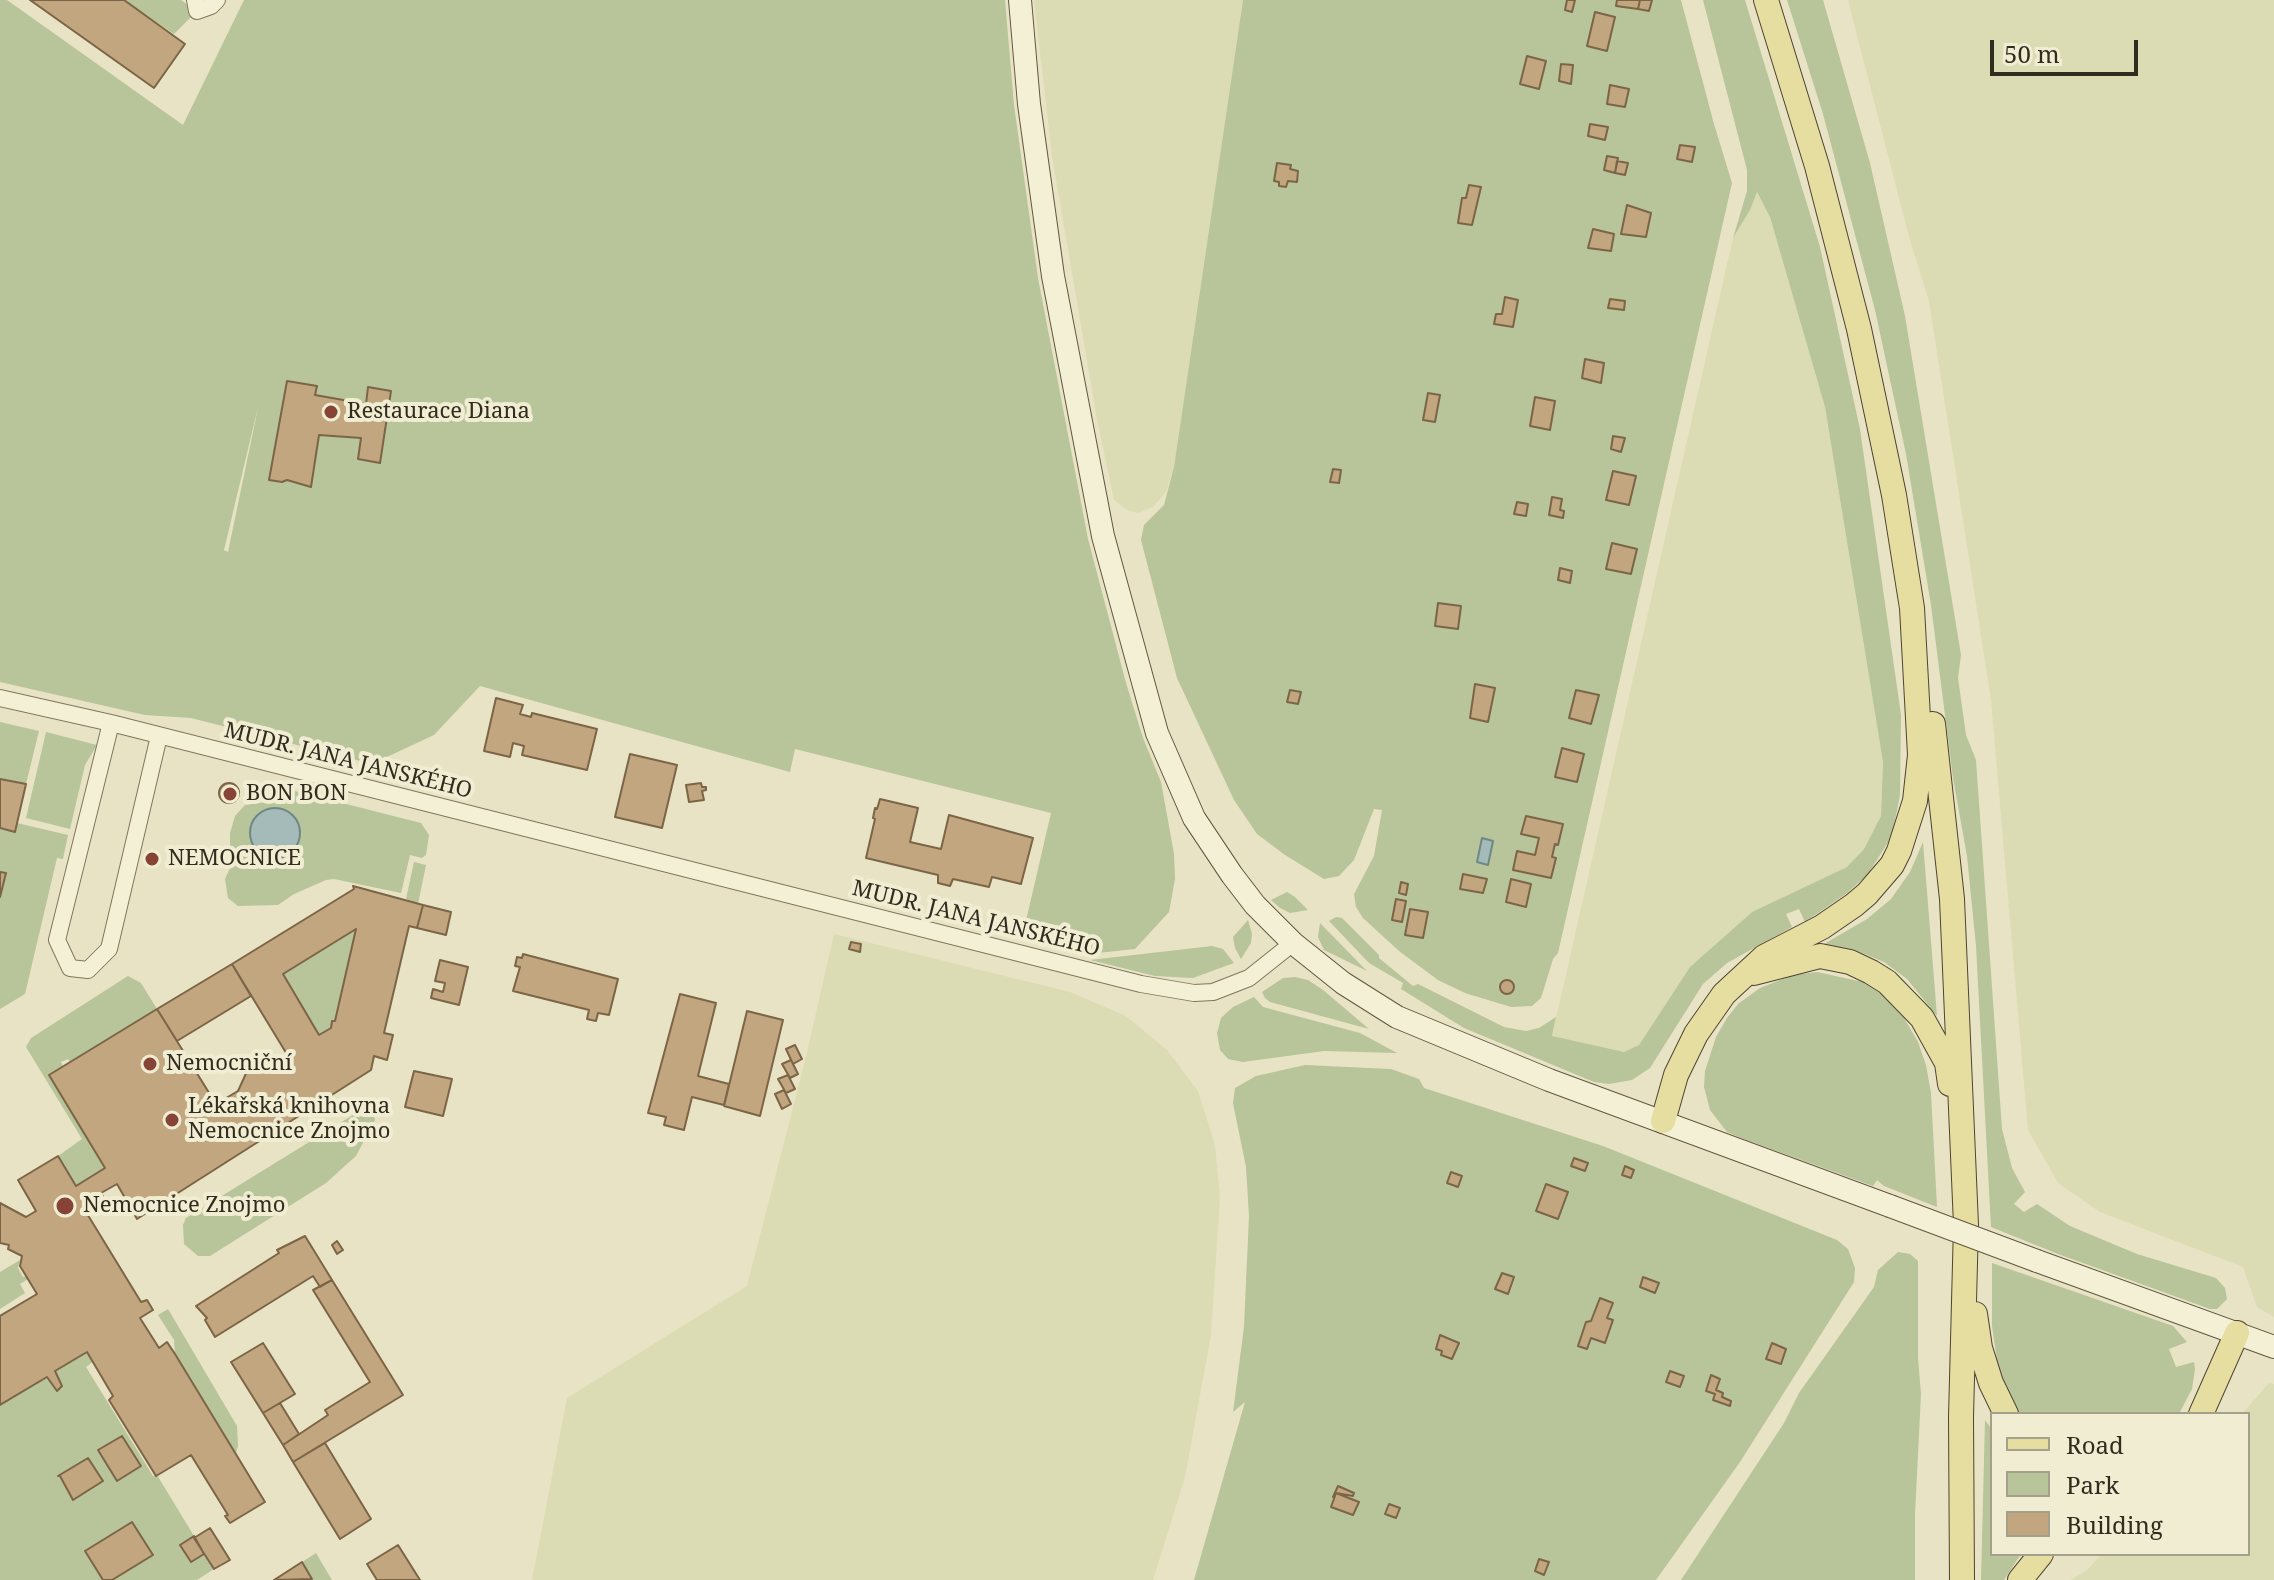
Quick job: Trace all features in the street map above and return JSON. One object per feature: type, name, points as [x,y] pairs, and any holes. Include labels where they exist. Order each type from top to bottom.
[{"type":"main road","points":[[1020,0],[1029,104],[1053,276],[1103,536],[1157,733],[1194,818],[1255,905],[1293,943],[1343,983],[1397,1017],[1549,1080],[2274,1347]]},
{"type":"main road","points":[[1663,1121],[1676,1075],[1696,1034],[1724,994],[1764,957],[1822,927],[1867,894],[1899,851],[1915,801],[1920,755],[1912,608],[1894,495],[1859,329],[1817,166],[1766,0]]},
{"type":"main road","points":[[1912,608],[1922,635],[1952,899],[1966,1254],[1961,1417],[1962,1580]]},
{"type":"main road","points":[[1744,976],[1820,956],[1850,962],[1871,972],[1905,998],[1922,1018],[1947,1063],[1964,1191]]},
{"type":"main road","points":[[1966,1254],[1980,1348],[1991,1383],[2005,1412]]},
{"type":"main road","points":[[2202,1412],[2237,1333]]},
{"type":"main road","points":[[2020,1580],[2039,1556]]},
{"type":"street","points":[[195,0],[197,11],[217,0]]},
{"type":"street","points":[[0,698],[111,723],[57,940],[70,968],[88,970],[109,949],[159,736]]},
{"type":"street","name":"MUDR. JANA JANSKÉHO","points":[[111,723],[1141,984],[1194,993],[1213,992],[1249,978],[1293,943]]},
{"type":"green space","points":[[0,0],[7,0],[183,125],[244,0],[1005,0],[1014,105],[1038,278],[1088,539],[1126,683],[1161,782],[1174,854],[1175,879],[1169,912],[1135,949],[1088,954],[1022,938],[1051,813],[795,749],[790,772],[480,686],[434,735],[372,764],[191,718],[145,715],[0,682]],"holes":[[[259,403],[228,552],[224,550]]]},
{"type":"green space","points":[[124,0],[181,0],[197,11],[174,34]]},
{"type":"green space","points":[[1034,0],[1243,0],[1174,467],[1166,492],[1153,507],[1138,513],[1127,510],[1114,500],[1097,419],[1052,156]]},
{"type":"green space","points":[[1243,0],[1681,0],[1732,183],[1558,953],[1553,959],[1541,998],[1532,1006],[1511,1007],[1465,993],[1438,980],[1399,951],[1363,918],[1356,907],[1354,894],[1374,856],[1382,810],[1374,809],[1354,860],[1339,876],[1324,879],[1257,834],[1234,800],[1177,678],[1141,540],[1144,525],[1164,505],[1174,467]]},
{"type":"green space","points":[[1703,0],[1745,0],[1820,247],[1860,429],[1901,715],[1900,795],[1892,836],[1868,874],[1805,922],[1799,909],[1786,914],[1792,927],[1727,963],[1703,984],[1650,1068],[1632,1080],[1609,1084],[1594,1082],[1464,1028],[1401,989],[1403,983],[1369,963],[1329,921],[1342,918],[1379,958],[1413,986],[1418,984],[1504,1027],[1526,1031],[1539,1028],[1556,1017],[1552,1036],[1624,1052],[1639,1045],[1690,967],[1752,912],[1847,867],[1864,849],[1881,816],[1883,762],[1825,407],[1770,217],[1757,192],[1733,238],[1747,191],[1747,170]]},
{"type":"green space","points":[[1787,0],[1823,0],[1870,163],[1905,316],[1961,655],[1958,678],[1966,735],[1976,760],[2002,1129],[2012,1168],[2025,1192],[2014,1204],[2024,1212],[2037,1204],[2070,1226],[2137,1254],[2216,1278],[2225,1288],[2227,1299],[2217,1309],[2058,1254],[1991,1227],[1976,946],[1967,856],[1906,454],[1875,310],[1823,114]]},
{"type":"green space","points":[[1848,0],[2274,0],[2274,1317],[2257,1307],[2243,1267],[2100,1212],[2058,1183],[2028,1130],[1991,700],[1929,301],[1909,237]]},
{"type":"green space","points":[[1756,191],[1770,217],[1825,407],[1883,762],[1881,816],[1864,849],[1847,867],[1752,912],[1690,967],[1639,1045],[1624,1052],[1599,1048],[1552,1036],[1733,238],[1750,210]]},
{"type":"green space","points":[[0,722],[39,731],[26,784],[0,779]]},
{"type":"green space","points":[[46,732],[97,745],[85,765],[70,829],[26,818]]},
{"type":"green space","points":[[275,786],[421,823],[429,835],[426,855],[422,858],[410,855],[401,893],[334,879],[294,894],[278,905],[238,906],[228,898],[225,879],[230,868],[230,833],[235,816],[245,805],[266,802]],"holes":[[[275,808],[288,811],[296,848],[289,855],[276,859],[263,856],[252,844],[250,834],[258,815]]]},
{"type":"green space","points":[[17,823],[68,835],[63,859],[57,858],[25,994],[0,1009],[0,829],[15,832]]},
{"type":"green space","points":[[1923,842],[1937,1016],[1907,979],[1884,962],[1855,950],[1824,944],[1867,919],[1891,899],[1910,872]]},
{"type":"green space","points":[[414,862],[426,865],[418,904],[406,899]]},
{"type":"green space","points":[[1287,892],[1308,910],[1290,913],[1271,900]]},
{"type":"green space","points":[[1248,920],[1251,943],[1241,959],[1233,937]]},
{"type":"green space","points":[[1320,923],[1367,971],[1324,950],[1318,937]]},
{"type":"green space","points":[[356,929],[335,1021],[331,1028],[319,1035],[283,974]]},
{"type":"green space","points":[[834,934],[1070,992],[1126,1016],[1167,1050],[1198,1091],[1215,1145],[1220,1197],[1211,1335],[1185,1477],[1153,1580],[532,1580],[567,1398],[747,1286]]},
{"type":"green space","points":[[1212,946],[1223,949],[1234,963],[1193,978],[1155,976],[1090,960]]},
{"type":"green space","points":[[1817,972],[1863,982],[1887,998],[1918,1042],[1931,1093],[1937,1207],[1884,1186],[1877,1180],[1873,1186],[1741,1138],[1727,1132],[1710,1110],[1704,1087],[1705,1071],[1716,1037],[1727,1018],[1738,1004],[1760,988],[1793,975]]},
{"type":"green space","points":[[128,976],[141,983],[157,1009],[70,1062],[68,1059],[61,1062],[63,1067],[50,1075],[105,1168],[76,1186],[58,1156],[82,1139],[26,1047],[31,1038]]},
{"type":"green space","points":[[1283,978],[1308,980],[1323,990],[1369,1029],[1270,1002],[1265,998],[1262,992]]},
{"type":"green space","points":[[1254,997],[1263,1007],[1360,1033],[1397,1053],[1324,1051],[1243,1062],[1228,1059],[1220,1050],[1217,1033],[1221,1018],[1233,1007]]},
{"type":"green space","points":[[1305,1065],[1391,1069],[1419,1079],[1424,1088],[1603,1146],[1837,1240],[1848,1249],[1855,1268],[1854,1282],[1740,1462],[1656,1580],[1194,1580],[1245,1402],[1233,1412],[1244,1327],[1249,1216],[1246,1167],[1233,1103],[1235,1088],[1256,1076]]},
{"type":"green space","points":[[372,1109],[375,1120],[356,1156],[326,1183],[210,1256],[198,1256],[184,1244],[183,1225],[186,1218],[361,1110]]},
{"type":"green space","points":[[1898,1252],[1910,1254],[1918,1261],[1921,1394],[1915,1580],[1681,1580],[1784,1423],[1799,1393],[1874,1287],[1878,1270]]},
{"type":"green space","points":[[20,1260],[18,1268],[28,1279],[20,1284],[25,1293],[0,1309],[0,1272]]},
{"type":"green space","points":[[1992,1263],[2173,1326],[2187,1342],[2169,1349],[2176,1367],[2194,1362],[2192,1389],[2180,1412],[2019,1412],[2009,1397],[1997,1360],[1992,1326]]},
{"type":"green space","points":[[168,1309],[237,1426],[236,1453],[175,1354],[174,1340],[158,1315]]},
{"type":"green space","points":[[87,1352],[94,1361],[86,1367],[194,1536],[181,1545],[191,1562],[204,1554],[214,1569],[197,1580],[0,1580],[0,1405],[47,1377],[58,1391],[62,1386],[55,1371]]},
{"type":"green space","points":[[2269,1383],[2274,1384],[2274,1580],[2071,1580],[2087,1570],[2100,1556],[2250,1556],[2250,1412],[2244,1412]]},
{"type":"green space","points":[[1985,1420],[1990,1427],[1990,1556],[2020,1556],[2004,1580],[1981,1580]]},
{"type":"green space","points":[[316,1553],[332,1580],[310,1580],[312,1578],[302,1562]]},
{"type":"water","points":[[265,809],[285,809],[299,823],[299,843],[285,857],[265,857],[251,843],[251,823]]},
{"type":"water","points":[[1482,838],[1493,841],[1488,865],[1477,862]]},
{"type":"building","points":[[30,0],[124,0],[185,44],[154,88]]},
{"type":"building","points":[[1567,0],[1575,0],[1572,12],[1565,10]]},
{"type":"building","points":[[1617,0],[1640,0],[1638,9],[1616,6]]},
{"type":"building","points":[[1640,0],[1652,0],[1649,11],[1638,9]]},
{"type":"building","points":[[1595,12],[1615,17],[1607,51],[1587,46]]},
{"type":"building","points":[[1527,56],[1546,61],[1539,89],[1520,84]]},
{"type":"building","points":[[1561,64],[1573,65],[1571,84],[1559,81]]},
{"type":"building","points":[[1610,85],[1629,89],[1625,107],[1607,104]]},
{"type":"building","points":[[1590,124],[1608,127],[1605,140],[1588,136]]},
{"type":"building","points":[[1680,145],[1695,147],[1692,162],[1677,159]]},
{"type":"building","points":[[1607,156],[1618,158],[1615,173],[1604,170]]},
{"type":"building","points":[[1617,161],[1628,163],[1625,175],[1615,173]]},
{"type":"building","points":[[1277,163],[1291,165],[1290,169],[1298,171],[1297,182],[1288,181],[1286,187],[1279,186],[1279,182],[1274,181]]},
{"type":"building","points":[[1469,185],[1481,187],[1472,225],[1458,223],[1462,198],[1466,198]]},
{"type":"building","points":[[1627,205],[1651,213],[1646,237],[1621,234]]},
{"type":"building","points":[[1593,229],[1614,234],[1611,251],[1588,248]]},
{"type":"building","points":[[1505,297],[1518,300],[1513,327],[1494,324],[1496,314],[1502,314]]},
{"type":"building","points":[[1610,299],[1625,301],[1624,310],[1608,308]]},
{"type":"building","points":[[1585,359],[1604,363],[1601,383],[1582,378]]},
{"type":"building","points":[[287,381],[317,386],[315,395],[366,404],[368,387],[391,391],[380,463],[358,459],[361,438],[319,435],[311,487],[287,480],[269,480]]},
{"type":"building","points":[[1428,393],[1440,395],[1435,422],[1423,420]]},
{"type":"building","points":[[1535,397],[1555,401],[1550,430],[1530,426]]},
{"type":"building","points":[[1613,436],[1625,438],[1621,452],[1611,449]]},
{"type":"building","points":[[1333,469],[1341,470],[1339,483],[1330,482]]},
{"type":"building","points":[[1613,471],[1636,476],[1629,505],[1606,500]]},
{"type":"building","points":[[1552,497],[1562,499],[1560,510],[1564,511],[1563,518],[1549,515]]},
{"type":"building","points":[[1517,502],[1528,504],[1526,516],[1514,514]]},
{"type":"building","points":[[1612,543],[1637,549],[1631,574],[1606,569]]},
{"type":"building","points":[[1560,568],[1572,571],[1570,583],[1558,580]]},
{"type":"building","points":[[1438,603],[1461,606],[1458,629],[1435,626]]},
{"type":"building","points":[[1475,684],[1495,688],[1488,722],[1470,718]]},
{"type":"building","points":[[1290,690],[1301,692],[1298,704],[1287,702]]},
{"type":"building","points":[[1576,690],[1599,695],[1591,724],[1569,718]]},
{"type":"building","points":[[496,698],[523,705],[520,714],[531,717],[532,713],[597,729],[587,770],[522,755],[524,746],[513,743],[510,757],[484,751]]},
{"type":"building","points":[[1562,748],[1584,754],[1577,782],[1555,777]]},
{"type":"building","points":[[630,754],[677,765],[662,828],[615,817]]},
{"type":"building","points":[[0,779],[26,784],[15,832],[0,828]]},
{"type":"building","points":[[225,783],[233,783],[239,793],[233,803],[225,803],[219,797],[219,789]]},
{"type":"building","points":[[701,783],[702,787],[706,787],[702,791],[704,800],[689,802],[686,785]]},
{"type":"building","points":[[880,799],[918,808],[910,842],[941,849],[949,815],[1033,838],[1021,884],[992,877],[989,887],[953,879],[950,886],[938,883],[938,875],[866,858],[875,808]]},
{"type":"building","points":[[1526,816],[1563,824],[1552,857],[1556,858],[1551,878],[1513,870],[1517,851],[1535,855],[1539,838],[1521,834]]},
{"type":"building","points":[[0,872],[6,873],[0,897]]},
{"type":"building","points":[[1463,874],[1487,879],[1483,893],[1460,889]]},
{"type":"building","points":[[1511,879],[1531,884],[1526,907],[1506,902]]},
{"type":"building","points":[[1401,882],[1408,884],[1406,895],[1399,893]]},
{"type":"building","name":"Nemocnice Znojmo","points":[[353,886],[423,905],[417,928],[409,926],[384,1033],[393,1035],[387,1060],[374,1056],[371,1070],[137,1219],[117,1184],[101,1193],[105,1200],[86,1212],[141,1302],[147,1300],[153,1310],[140,1318],[159,1348],[167,1342],[265,1502],[230,1523],[191,1455],[156,1476],[109,1400],[113,1396],[87,1352],[55,1371],[62,1386],[57,1391],[47,1377],[0,1405],[0,1316],[37,1294],[20,1266],[22,1256],[8,1249],[9,1245],[0,1243],[0,1203],[26,1217],[36,1211],[18,1180],[58,1156],[76,1186],[105,1168],[49,1075],[157,1009],[216,1104],[238,1091],[254,1056],[273,1064],[288,1056],[232,964],[354,889]],"holes":[[[356,929],[335,1021],[332,1021],[331,1028],[319,1035],[283,974]]]},
{"type":"building","points":[[1396,899],[1406,901],[1402,922],[1392,920]]},
{"type":"building","points":[[423,905],[451,912],[446,935],[417,928]]},
{"type":"building","points":[[1410,909],[1428,912],[1423,938],[1405,935]]},
{"type":"building","points":[[851,942],[861,944],[860,952],[849,949]]},
{"type":"building","points":[[523,954],[618,979],[609,1015],[598,1013],[596,1021],[587,1019],[589,1010],[513,991],[520,967],[515,966],[517,957],[522,958]]},
{"type":"building","points":[[440,960],[468,967],[459,1005],[431,998],[433,989],[443,992],[445,983],[435,981]]},
{"type":"building","points":[[232,964],[251,996],[177,1041],[157,1009]]},
{"type":"building","points":[[1507,980],[1514,987],[1507,994],[1500,987]]},
{"type":"building","points":[[680,994],[716,1003],[698,1076],[729,1084],[724,1105],[692,1097],[684,1130],[664,1125],[666,1117],[648,1113]]},
{"type":"building","points":[[747,1011],[783,1020],[760,1116],[724,1106]]},
{"type":"building","points":[[795,1045],[802,1059],[793,1064],[786,1049]]},
{"type":"building","points":[[791,1060],[798,1074],[790,1078],[782,1064]]},
{"type":"building","points":[[414,1071],[452,1079],[443,1116],[405,1107]]},
{"type":"building","points":[[788,1075],[795,1089],[786,1093],[778,1079]]},
{"type":"building","points":[[784,1090],[791,1104],[782,1109],[775,1094]]},
{"type":"building","points":[[1574,1158],[1588,1163],[1585,1171],[1571,1166]]},
{"type":"building","points":[[1625,1166],[1634,1170],[1631,1178],[1622,1175]]},
{"type":"building","points":[[1451,1172],[1462,1176],[1458,1187],[1447,1183]]},
{"type":"building","points":[[1546,1184],[1568,1192],[1558,1219],[1536,1211]]},
{"type":"building","points":[[305,1236],[332,1280],[320,1287],[313,1276],[215,1337],[205,1320],[207,1318],[196,1306],[279,1253],[277,1250]]},
{"type":"building","points":[[337,1241],[343,1250],[337,1254],[332,1245]]},
{"type":"building","points":[[1502,1273],[1514,1277],[1508,1294],[1495,1289]]},
{"type":"building","points":[[1643,1277],[1659,1283],[1655,1293],[1640,1287]]},
{"type":"building","points":[[332,1280],[403,1395],[293,1462],[283,1445],[328,1415],[325,1410],[370,1382],[313,1290]]},
{"type":"building","points":[[1600,1298],[1613,1303],[1607,1318],[1613,1320],[1605,1343],[1591,1338],[1587,1349],[1578,1346],[1586,1322],[1591,1321]]},
{"type":"building","points":[[1440,1335],[1459,1343],[1452,1359],[1441,1355],[1442,1351],[1436,1349]]},
{"type":"building","points":[[263,1343],[295,1394],[263,1413],[231,1362]]},
{"type":"building","points":[[1772,1343],[1786,1349],[1781,1364],[1766,1359]]},
{"type":"building","points":[[1670,1371],[1684,1376],[1680,1387],[1666,1382]]},
{"type":"building","points":[[1711,1375],[1720,1379],[1716,1390],[1731,1401],[1730,1406],[1713,1400],[1715,1394],[1706,1391]]},
{"type":"building","points":[[280,1403],[299,1434],[283,1445],[263,1413]]},
{"type":"building","points":[[122,1436],[141,1466],[117,1481],[98,1450]]},
{"type":"building","points":[[325,1443],[371,1519],[340,1539],[293,1462]]},
{"type":"building","points":[[88,1458],[103,1481],[73,1500],[58,1476]]},
{"type":"building","points":[[1338,1486],[1354,1493],[1353,1496],[1336,1493],[1333,1497]]},
{"type":"building","points":[[1336,1493],[1359,1502],[1353,1515],[1331,1507]]},
{"type":"building","points":[[1389,1504],[1400,1508],[1396,1518],[1385,1514]]},
{"type":"building","points":[[132,1522],[153,1555],[112,1580],[103,1580],[85,1551]]},
{"type":"building","points":[[210,1528],[230,1560],[214,1569],[194,1538]]},
{"type":"building","points":[[194,1536],[204,1554],[191,1562],[180,1545]]},
{"type":"building","points":[[398,1545],[420,1580],[377,1580],[367,1564]]},
{"type":"building","points":[[1539,1559],[1549,1562],[1544,1575],[1535,1571]]},
{"type":"building","points":[[302,1562],[312,1579],[274,1580]]},
{"type":"place","name":"Restaurace Diana","points":[[331,412]]},
{"type":"place","name":"BON BON","points":[[230,794]]},
{"type":"place","name":"NEMOCNICE","points":[[152,859]]},
{"type":"place","name":"Nemocniční","points":[[150,1064]]},
{"type":"place","name":"Lékařská knihovna Nemocnice Znojmo","points":[[172,1120]]},
{"type":"place","name":"Nemocnice Znojmo","points":[[65,1206]]}]
